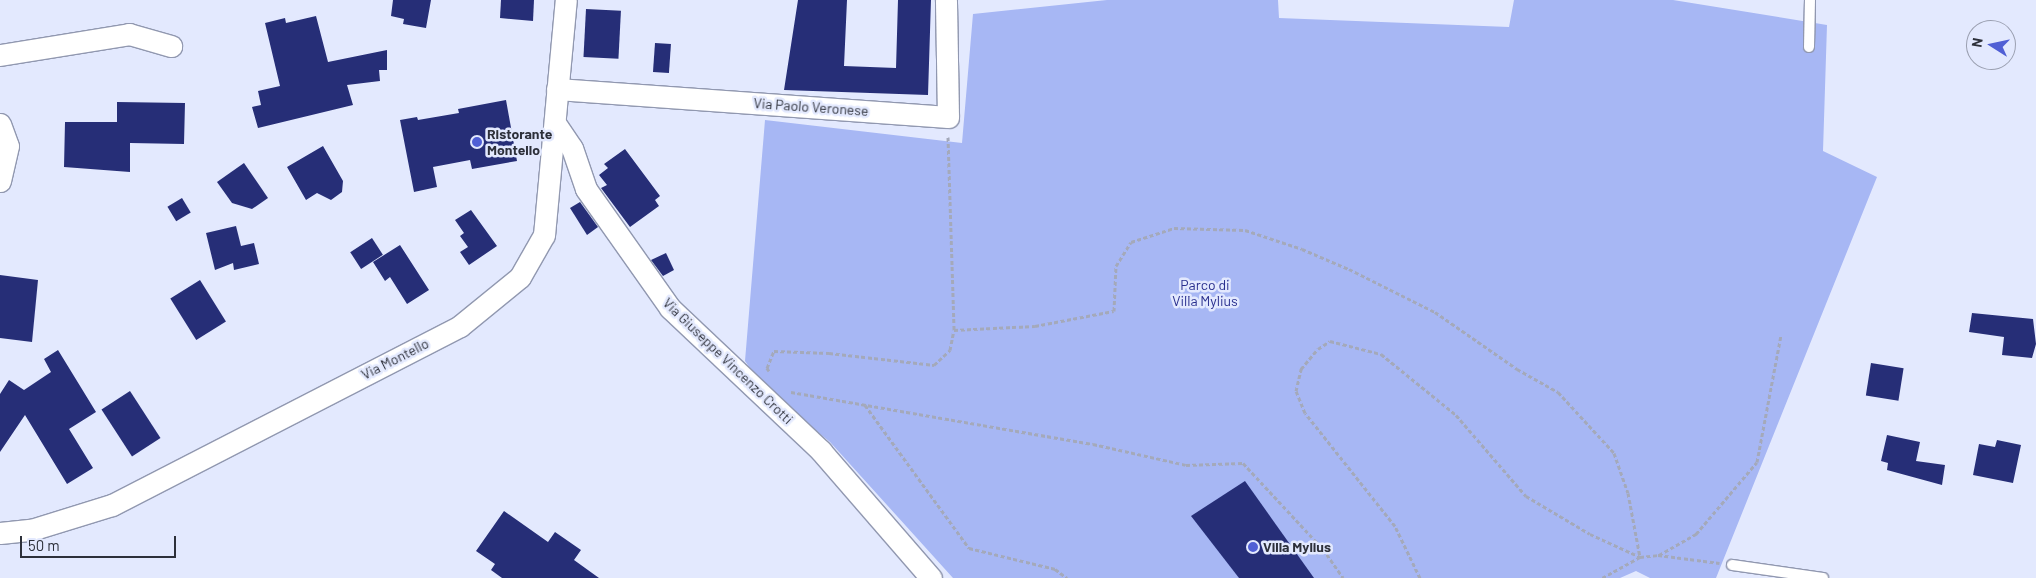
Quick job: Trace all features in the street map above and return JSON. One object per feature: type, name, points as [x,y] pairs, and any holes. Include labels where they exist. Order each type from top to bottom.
[{"type":"street","name":"Via Montello","points":[[0,533],[31,530],[112,505],[460,326],[520,277],[544,235],[566,0]]},
{"type":"street","points":[[946,0],[948,117]]},
{"type":"street","points":[[0,55],[129,34],[171,46]]},
{"type":"street","name":"Via Paolo Veronese","points":[[557,89],[948,117]]},
{"type":"street","name":"Via Giuseppe Vincenzo Crotti","points":[[555,123],[572,148],[586,188],[670,308],[821,451],[931,578]]},
{"type":"street","points":[[0,124],[8,146],[0,181]]},
{"type":"lane","points":[[1810,0],[1810,47]]},
{"type":"lane","points":[[1732,565],[1823,578]]},
{"type":"path","points":[[772,374],[767,368],[774,351],[829,353],[934,365],[950,350],[954,330],[948,117]]},
{"type":"path","points":[[954,330],[1035,326],[1114,311],[1116,266],[1131,242],[1174,228],[1245,230],[1350,269],[1435,312],[1517,369],[1558,392],[1614,453],[1628,493],[1640,557]]},
{"type":"path","points":[[1658,555],[1696,534],[1757,462],[1781,335]]},
{"type":"path","points":[[1420,578],[1395,526],[1305,413],[1296,391],[1301,369],[1318,349],[1330,341],[1381,354],[1456,415],[1526,496],[1590,534],[1640,557]]},
{"type":"path","points":[[787,392],[1093,444],[1186,465],[1243,463],[1323,549],[1344,578]]},
{"type":"path","points":[[865,405],[969,548],[1055,569],[1067,578]]},
{"type":"path","points":[[1602,578],[1640,557],[1658,555],[1732,565]]},
{"type":"green space","name":"Parco di Villa Mylius","points":[[1107,0],[1278,0],[1279,18],[1509,27],[1514,0],[1673,0],[1827,25],[1823,151],[1877,177],[1716,578],[1650,578],[1636,571],[1620,578],[953,578],[830,442],[764,388],[745,361],[765,120],[962,143],[973,14]]},
{"type":"building","points":[[393,0],[431,0],[426,28],[403,24],[404,19],[391,16]]},
{"type":"building","points":[[501,0],[534,0],[533,21],[500,18]]},
{"type":"building","points":[[798,0],[847,0],[844,66],[896,68],[898,0],[931,0],[928,95],[784,90]]},
{"type":"building","points":[[586,9],[621,11],[618,59],[583,57]]},
{"type":"building","points":[[316,16],[328,62],[387,50],[387,70],[379,70],[380,81],[347,85],[353,105],[258,128],[252,107],[261,105],[258,91],[280,86],[265,23],[285,18],[286,23]]},
{"type":"building","points":[[655,43],[671,44],[669,73],[653,72]]},
{"type":"building","name":"Ristorante Montello","points":[[506,100],[517,161],[472,169],[470,160],[433,167],[437,187],[414,192],[400,120],[417,117],[418,120],[459,113],[458,109]]},
{"type":"building","points":[[117,102],[185,103],[184,144],[130,143],[130,172],[64,167],[65,122],[117,122]]},
{"type":"building","points":[[323,146],[343,181],[342,192],[331,200],[317,193],[306,200],[287,167]]},
{"type":"building","points":[[625,149],[660,196],[655,200],[659,206],[630,227],[601,188],[607,185],[599,175],[608,168],[604,164]]},
{"type":"building","points":[[244,163],[268,198],[252,209],[232,203],[217,182]]},
{"type":"building","points":[[182,198],[191,213],[176,221],[167,207]]},
{"type":"building","points":[[580,202],[598,227],[587,235],[570,208]]},
{"type":"building","points":[[471,210],[497,246],[469,265],[460,252],[468,247],[460,236],[464,233],[455,220]]},
{"type":"building","points":[[236,226],[241,246],[254,243],[259,264],[234,270],[233,263],[215,270],[206,233]]},
{"type":"building","points":[[372,238],[383,255],[361,269],[350,252]]},
{"type":"building","points":[[400,245],[429,290],[407,304],[390,277],[385,281],[373,262]]},
{"type":"building","points":[[666,253],[674,270],[663,276],[651,260]]},
{"type":"building","points":[[0,275],[38,280],[32,342],[0,338]]},
{"type":"building","points":[[200,280],[226,322],[196,340],[170,299]]},
{"type":"building","points":[[1972,313],[2033,319],[2036,344],[2032,358],[2002,355],[2004,337],[1969,332]]},
{"type":"building","points":[[58,350],[96,412],[69,429],[93,468],[67,484],[25,415],[0,452],[0,394],[9,380],[24,390],[51,372],[44,359]]},
{"type":"building","points":[[1871,363],[1904,368],[1898,401],[1866,396]]},
{"type":"building","points":[[130,391],[160,438],[132,456],[101,410]]},
{"type":"building","points":[[1887,435],[1920,442],[1916,461],[1945,465],[1942,485],[1887,470],[1888,463],[1881,461]]},
{"type":"building","points":[[1997,440],[2021,445],[2013,483],[1973,475],[1979,444],[1995,447]]},
{"type":"building","name":"Villa Mylius","points":[[1245,481],[1314,578],[1239,578],[1191,516]]},
{"type":"building","points":[[504,511],[548,542],[555,532],[581,550],[574,560],[599,578],[502,578],[491,570],[495,564],[476,551]]},
{"type":"place","name":"Ristorante Montello","points":[[477,142]]},
{"type":"place","name":"Villa Mylius","points":[[1253,547]]}]
